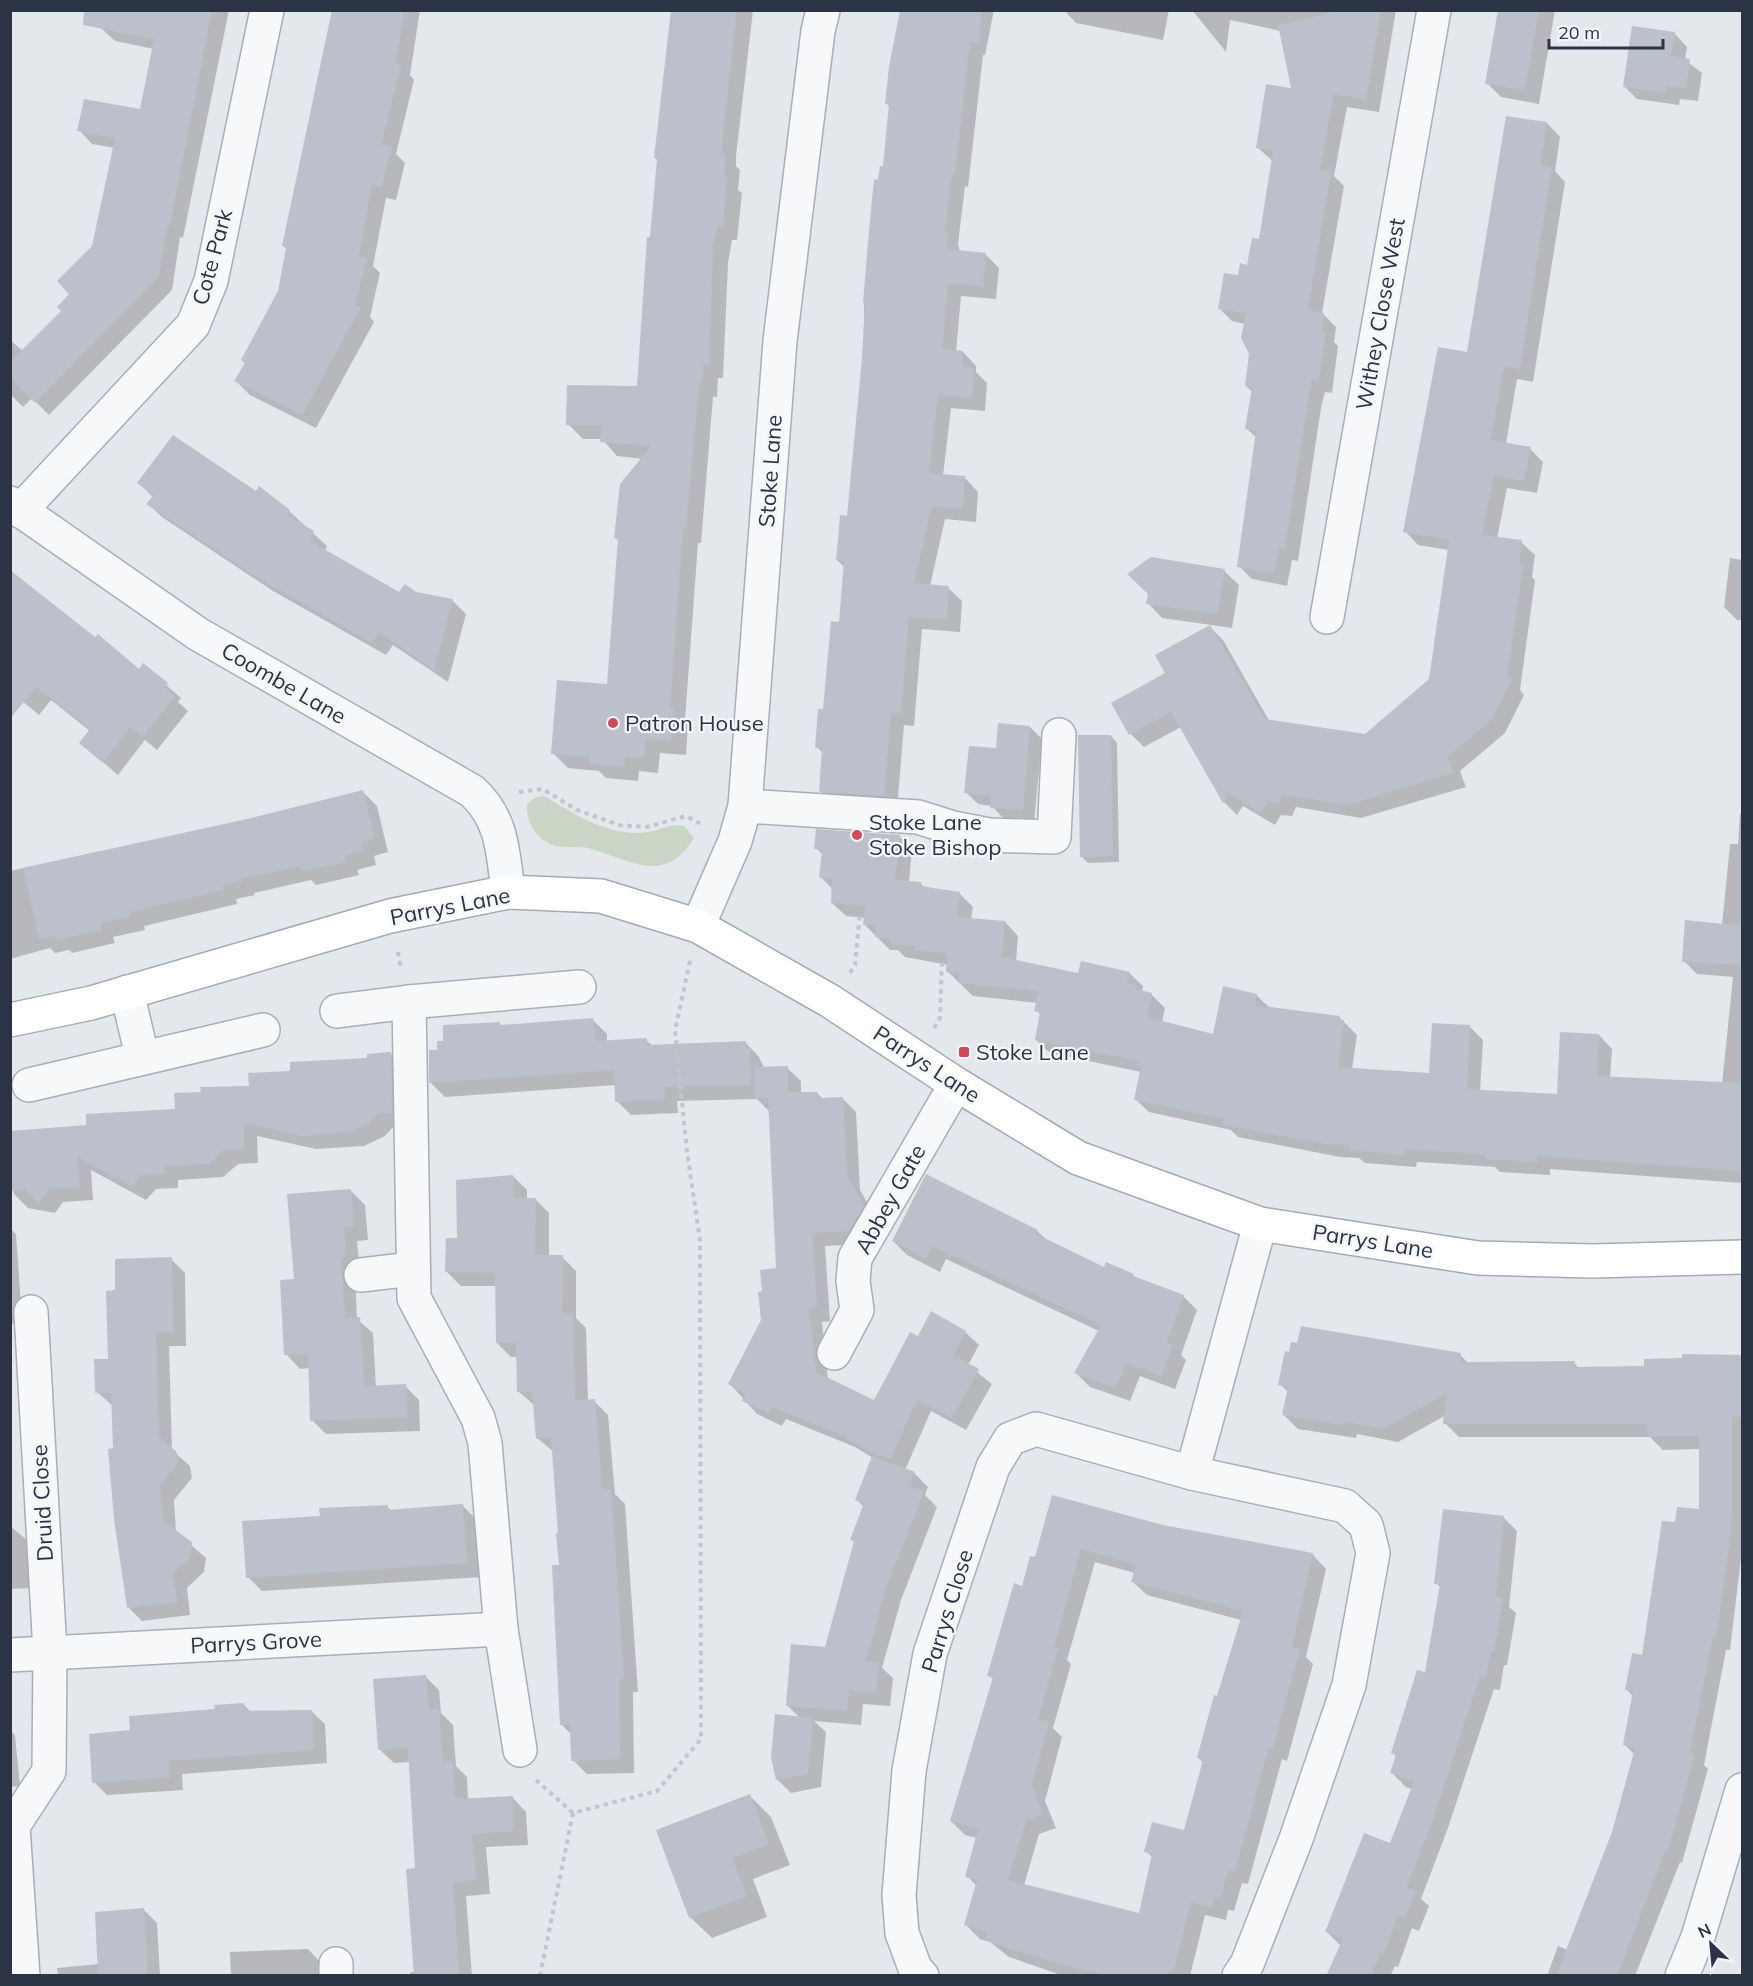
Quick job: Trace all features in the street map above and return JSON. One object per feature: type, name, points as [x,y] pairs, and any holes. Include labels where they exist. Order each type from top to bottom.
[{"type":"main road","name":"Parrys Lane","points":[[10,1020],[127,992],[390,916],[507,892],[601,896],[698,926],[830,1001],[956,1084],[1078,1158],[1260,1224],[1478,1258],[1593,1261],[1743,1257]]},
{"type":"street","name":"Cote Park","points":[[15,507],[193,325],[211,281],[267,10]]},
{"type":"street","name":"Stoke Lane","points":[[698,926],[735,841],[745,806],[780,341],[818,31],[823,10]]},
{"type":"street","name":"Withey Close West","points":[[1327,617],[1434,10]]},
{"type":"street","name":"Coombe Lane","points":[[15,507],[198,634],[472,791],[484,801],[500,830],[507,892]]},
{"type":"street","points":[[745,806],[918,817],[953,828],[989,835],[1054,837],[1059,735]]},
{"type":"street","points":[[338,1011],[409,1002],[579,987]]},
{"type":"street","points":[[127,992],[142,1056]]},
{"type":"street","points":[[409,1002],[414,1298],[478,1418],[485,1443],[501,1629],[520,1750]]},
{"type":"street","points":[[29,1085],[142,1056],[263,1030]]},
{"type":"street","name":"Abbey Gate","points":[[834,1353],[857,1310],[853,1281],[855,1258],[956,1084]]},
{"type":"street","points":[[1192,1473],[1260,1224]]},
{"type":"street","points":[[361,1275],[412,1269]]},
{"type":"street","name":"Druid Close","points":[[23,1976],[13,1826],[49,1771],[50,1652],[23,1355],[31,1312]]},
{"type":"street","name":"Parrys Close","points":[[922,1976],[915,1968],[902,1933],[899,1895],[909,1771],[930,1654],[993,1467],[1010,1438],[1036,1429],[1192,1473],[1346,1506],[1366,1525],[1373,1554],[1349,1685],[1296,1839],[1247,1964],[1239,1976]]},
{"type":"street","name":"Parrys Grove","points":[[10,1654],[501,1629]]},
{"type":"street","points":[[1682,1976],[1698,1937],[1743,1790]]},
{"type":"path","points":[[484,801],[529,790],[543,789],[577,810],[619,825],[647,827],[686,816],[735,841]]},
{"type":"path","points":[[855,965],[860,912]]},
{"type":"path","points":[[390,916],[409,1002]]},
{"type":"path","points":[[573,1813],[657,1791],[701,1739],[700,1240],[687,1152],[675,1030],[698,926]]},
{"type":"path","points":[[940,1018],[942,959]]},
{"type":"path","points":[[520,1750],[539,1785],[573,1813]]},
{"type":"path","points":[[540,1976],[573,1813]]},
{"type":"green space","points":[[544,796],[580,817],[607,828],[634,833],[679,825],[684,826],[694,838],[683,853],[671,862],[658,866],[632,863],[588,848],[556,846],[538,836],[528,818],[527,804],[536,797]]},
{"type":"building","points":[[84,10],[212,10],[170,226],[167,225],[159,276],[35,403],[10,378],[10,362],[61,311],[57,307],[69,294],[57,281],[92,246],[115,138],[77,131],[84,99],[140,109],[154,39],[83,25]]},
{"type":"building","points":[[332,10],[404,10],[396,64],[401,65],[381,145],[392,147],[382,187],[372,185],[359,256],[367,258],[355,306],[361,307],[302,415],[234,381],[245,363],[241,360],[278,291],[286,248],[282,246]]},
{"type":"building","points":[[671,10],[737,10],[722,141],[722,154],[726,154],[724,177],[727,177],[723,226],[718,226],[713,247],[709,364],[704,363],[702,383],[699,383],[686,529],[683,529],[670,707],[674,708],[671,740],[646,739],[644,758],[625,757],[624,767],[590,764],[590,757],[551,754],[557,680],[607,684],[618,538],[614,538],[620,484],[651,446],[600,442],[602,425],[566,425],[567,385],[637,386],[647,237],[650,237],[657,159],[654,158]]},
{"type":"building","points":[[900,10],[982,10],[979,43],[970,42],[955,174],[952,174],[945,231],[948,232],[946,249],[986,253],[983,286],[948,283],[942,349],[963,351],[962,367],[974,368],[972,398],[938,395],[929,473],[965,476],[963,509],[932,506],[914,583],[949,586],[947,619],[909,617],[901,713],[891,713],[884,796],[819,792],[822,748],[815,748],[818,709],[823,709],[831,621],[839,622],[844,561],[836,560],[840,515],[847,516],[862,358],[865,303],[863,303],[874,179],[878,180],[880,166],[883,166],[889,104],[885,104],[889,67]]},
{"type":"building","points":[[1330,10],[1381,10],[1366,100],[1334,94],[1320,169],[1331,171],[1308,310],[1324,313],[1322,330],[1326,331],[1319,380],[1312,379],[1285,548],[1279,548],[1274,574],[1237,567],[1256,431],[1245,429],[1252,387],[1245,386],[1249,354],[1241,338],[1246,313],[1218,309],[1224,273],[1238,275],[1240,263],[1247,265],[1252,238],[1259,239],[1273,151],[1256,148],[1266,84],[1291,88],[1278,25],[1329,13]]},
{"type":"building","points":[[1498,10],[1539,10],[1525,90],[1485,84]]},
{"type":"building","points":[[1632,26],[1675,32],[1671,56],[1690,59],[1686,88],[1667,86],[1666,93],[1623,87]]},
{"type":"building","points":[[1506,116],[1547,122],[1540,165],[1552,167],[1520,369],[1504,366],[1491,440],[1531,447],[1524,481],[1494,475],[1482,535],[1522,540],[1519,565],[1523,565],[1507,678],[1512,680],[1492,719],[1448,757],[1453,773],[1347,805],[1282,794],[1279,803],[1267,802],[1261,813],[1229,794],[1223,803],[1171,712],[1129,735],[1111,703],[1165,673],[1155,655],[1210,625],[1265,719],[1365,734],[1429,679],[1449,540],[1403,532],[1438,347],[1467,352]]},
{"type":"building","points":[[173,435],[256,491],[259,486],[290,510],[287,515],[314,531],[310,541],[399,592],[405,584],[416,592],[453,599],[434,670],[379,632],[372,643],[258,578],[146,504],[154,495],[137,483]]},
{"type":"building","points":[[1151,557],[1225,569],[1218,614],[1146,604],[1148,594],[1127,574]]},
{"type":"building","points":[[10,570],[95,637],[98,634],[139,669],[143,663],[168,683],[165,688],[175,696],[143,737],[130,727],[103,763],[79,743],[90,729],[36,687],[10,719]]},
{"type":"building","points":[[998,723],[1030,726],[1023,810],[990,808],[991,796],[964,793],[969,746],[996,748]]},
{"type":"building","points":[[1078,735],[1111,735],[1113,856],[1080,857]]},
{"type":"building","points":[[363,790],[375,838],[361,842],[363,851],[344,856],[346,862],[301,872],[300,866],[241,879],[242,881],[223,885],[224,890],[131,912],[132,916],[100,923],[102,930],[57,940],[56,936],[39,939],[23,868],[247,819]]},
{"type":"building","points":[[816,829],[900,835],[895,880],[921,882],[920,886],[960,892],[957,917],[1005,921],[1002,957],[1078,973],[1081,961],[1130,972],[1127,983],[1137,985],[1136,989],[1152,993],[1147,1017],[1213,1034],[1223,986],[1257,994],[1255,1005],[1340,1016],[1339,1020],[1344,1020],[1338,1067],[1429,1073],[1432,1023],[1470,1025],[1467,1089],[1557,1094],[1560,1032],[1599,1034],[1597,1076],[1743,1083],[1743,1171],[1537,1156],[1537,1162],[1485,1159],[1485,1154],[1404,1150],[1404,1155],[1350,1150],[1350,1145],[1326,1144],[1223,1125],[1224,1119],[1134,1100],[1141,1066],[1137,1065],[1138,1061],[1035,1040],[1040,1012],[1034,1011],[1039,991],[958,983],[959,973],[946,972],[947,953],[914,950],[915,946],[890,944],[890,938],[875,937],[876,926],[863,925],[865,906],[831,903],[832,879],[819,878],[822,850],[814,849]]},
{"type":"building","points":[[1685,920],[1743,926],[1743,965],[1682,962]]},
{"type":"building","points":[[593,1018],[595,1041],[647,1038],[647,1045],[746,1041],[746,1048],[750,1048],[751,1085],[664,1087],[665,1099],[615,1102],[614,1070],[429,1083],[429,1050],[437,1050],[437,1041],[443,1041],[443,1025],[500,1022],[500,1025]]},
{"type":"building","points":[[391,1052],[392,1113],[378,1113],[371,1122],[349,1132],[301,1136],[244,1123],[244,1150],[224,1150],[209,1164],[164,1166],[165,1174],[142,1175],[131,1186],[77,1157],[80,1187],[49,1189],[38,1203],[26,1190],[12,1191],[10,1131],[86,1125],[86,1114],[175,1109],[174,1093],[201,1092],[200,1087],[249,1086],[248,1073],[290,1071],[290,1062],[367,1058],[367,1054]]},
{"type":"building","points":[[788,1066],[788,1092],[818,1092],[818,1098],[843,1097],[847,1175],[864,1205],[849,1231],[812,1233],[817,1308],[809,1309],[816,1372],[874,1400],[910,1332],[918,1336],[931,1311],[966,1331],[953,1355],[979,1369],[952,1418],[917,1399],[890,1460],[845,1439],[846,1437],[772,1407],[768,1413],[742,1401],[745,1393],[728,1384],[761,1320],[758,1292],[762,1291],[760,1270],[776,1268],[768,1098],[755,1099],[754,1067]]},
{"type":"building","points":[[926,1174],[1038,1230],[1036,1234],[1104,1267],[1106,1262],[1134,1274],[1133,1276],[1184,1295],[1167,1342],[1173,1345],[1161,1376],[1126,1363],[1116,1388],[1074,1373],[1101,1325],[932,1246],[926,1259],[892,1241]]},
{"type":"building","points":[[513,1175],[514,1198],[536,1198],[535,1255],[563,1255],[562,1313],[573,1313],[575,1401],[595,1399],[602,1489],[611,1489],[624,1679],[619,1679],[620,1759],[571,1761],[570,1724],[560,1725],[552,1565],[559,1565],[556,1533],[558,1533],[551,1437],[536,1439],[532,1392],[517,1392],[516,1343],[496,1343],[495,1273],[445,1272],[446,1238],[457,1238],[456,1180]]},
{"type":"building","points":[[351,1189],[354,1226],[344,1227],[346,1257],[341,1257],[345,1318],[360,1317],[364,1386],[406,1384],[407,1417],[310,1421],[308,1354],[284,1355],[280,1280],[294,1279],[287,1194]]},
{"type":"building","points":[[172,1257],[173,1332],[156,1333],[159,1437],[176,1451],[178,1463],[160,1485],[163,1521],[192,1542],[190,1558],[173,1573],[177,1602],[127,1608],[114,1519],[108,1449],[113,1448],[111,1393],[95,1393],[94,1359],[108,1359],[106,1291],[115,1290],[115,1259]]},
{"type":"building","points":[[1301,1326],[1461,1353],[1460,1362],[1575,1361],[1575,1367],[1644,1366],[1644,1359],[1682,1358],[1682,1354],[1743,1355],[1742,1417],[1732,1417],[1732,1510],[1729,1547],[1716,1637],[1713,1637],[1690,1753],[1695,1754],[1668,1850],[1666,1849],[1617,1976],[1556,1976],[1612,1832],[1635,1748],[1623,1745],[1633,1691],[1625,1690],[1632,1653],[1642,1655],[1662,1521],[1675,1522],[1677,1507],[1699,1509],[1699,1436],[1648,1436],[1647,1424],[1443,1424],[1447,1393],[1383,1429],[1344,1421],[1343,1425],[1282,1415],[1288,1387],[1278,1385],[1285,1351],[1289,1352],[1291,1342],[1297,1343]]},
{"type":"building","points":[[872,1456],[915,1472],[909,1486],[924,1491],[887,1585],[866,1661],[879,1663],[876,1693],[849,1690],[847,1711],[786,1706],[791,1644],[825,1647],[854,1541],[850,1540],[864,1503],[855,1500]]},
{"type":"building","points":[[1052,1495],[1163,1525],[1313,1553],[1292,1647],[1300,1649],[1273,1748],[1269,1747],[1235,1871],[1228,1870],[1221,1898],[1215,1897],[1212,1907],[1191,1902],[1175,1967],[1164,1976],[1111,1976],[1071,1967],[994,1944],[985,1939],[987,1932],[964,1925],[977,1880],[965,1877],[978,1829],[950,1821],[993,1677],[987,1676],[1014,1583],[1022,1586],[1030,1556],[1035,1557]],"holes":[[[1081,1549],[1136,1565],[1131,1582],[1243,1611],[1217,1696],[1214,1695],[1197,1758],[1203,1760],[1184,1830],[1152,1822],[1144,1852],[1152,1854],[1139,1913],[1008,1880],[1026,1821],[1043,1814],[1032,1786],[1049,1722],[1038,1719],[1058,1649],[1054,1647]]]},
{"type":"building","points":[[463,1504],[467,1563],[246,1578],[242,1521],[320,1516],[319,1508],[388,1505],[388,1510]]},
{"type":"building","points":[[1443,1509],[1504,1516],[1496,1597],[1503,1598],[1494,1652],[1491,1652],[1486,1677],[1480,1676],[1436,1811],[1407,1887],[1416,1891],[1405,1918],[1398,1915],[1384,1954],[1381,1953],[1370,1976],[1326,1976],[1343,1939],[1325,1932],[1364,1833],[1390,1843],[1414,1781],[1390,1773],[1396,1755],[1391,1753],[1417,1670],[1425,1672],[1440,1584],[1434,1584]]},
{"type":"building","points":[[426,1675],[429,1710],[439,1709],[443,1762],[453,1761],[455,1799],[513,1796],[514,1831],[472,1834],[476,1880],[453,1882],[459,1976],[414,1976],[406,1869],[415,1868],[408,1748],[378,1750],[373,1679]]},
{"type":"building","points":[[244,1703],[245,1711],[312,1710],[314,1750],[169,1761],[170,1777],[92,1783],[89,1734],[130,1730],[129,1716],[215,1709],[214,1705]]},
{"type":"building","points":[[775,1714],[813,1718],[808,1774],[776,1780],[771,1757]]},
{"type":"building","points":[[750,1794],[769,1844],[732,1858],[747,1896],[689,1918],[656,1830]]},
{"type":"building","points":[[144,1908],[148,1976],[98,1976],[95,1912]]},
{"type":"place","name":"Patron House","points":[[613,723]]},
{"type":"place","name":"Stoke Lane Stoke Bishop","points":[[857,835]]},
{"type":"place","name":"Stoke Lane","points":[[964,1052]]}]
